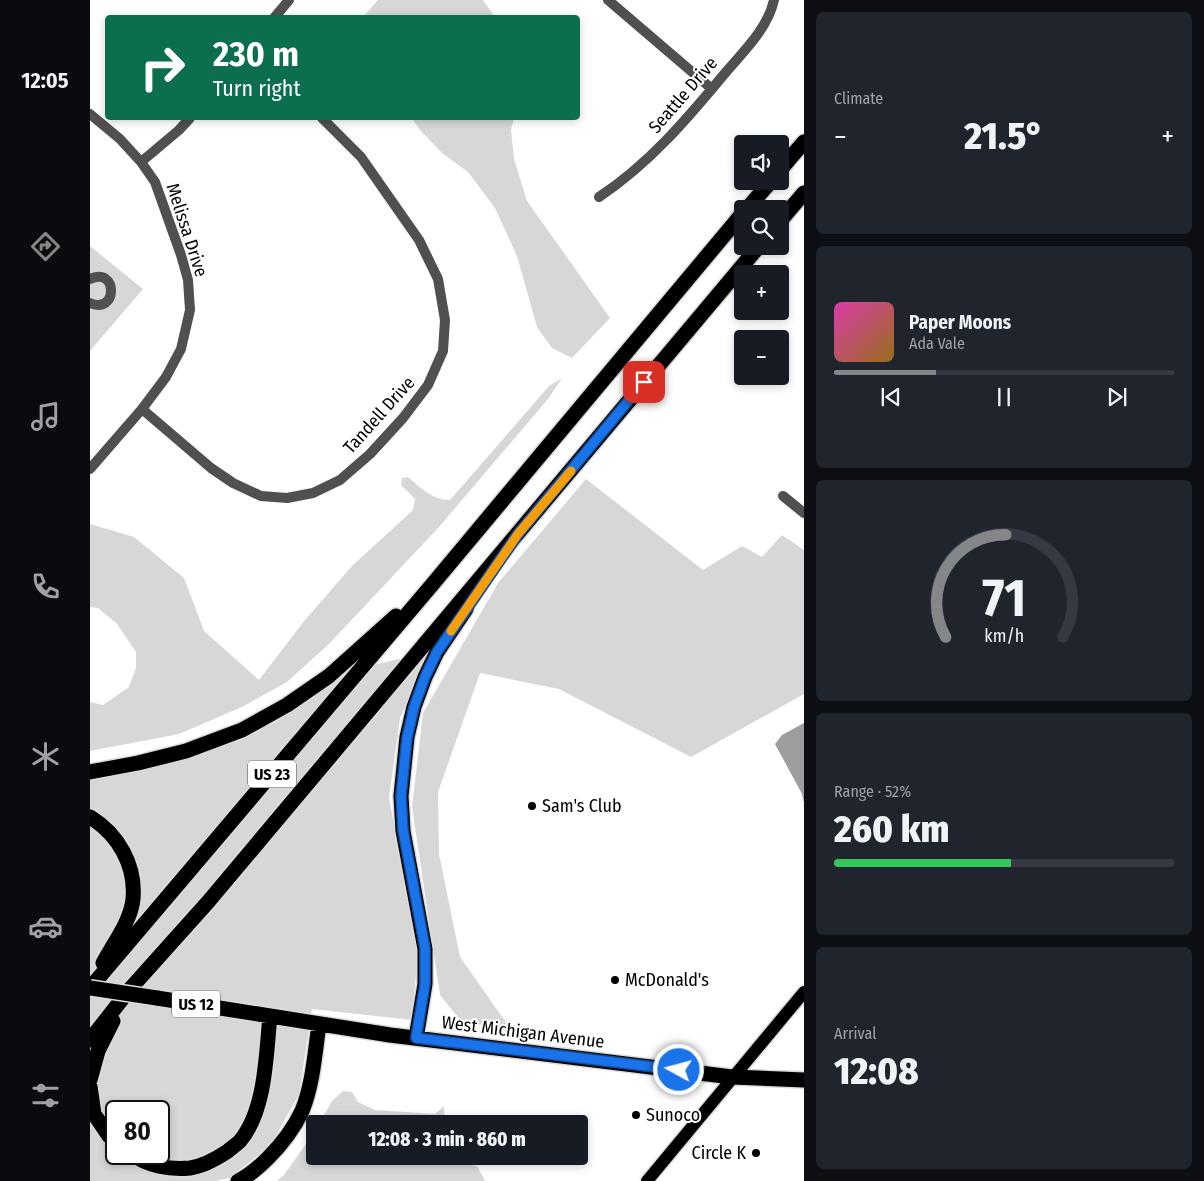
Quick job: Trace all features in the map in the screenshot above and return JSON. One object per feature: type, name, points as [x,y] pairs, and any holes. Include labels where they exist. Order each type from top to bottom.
[{"type":"highway","points":[[789,160],[804,142]]},
{"type":"highway","points":[[754,200],[763,190]]},
{"type":"highway","points":[[789,210],[804,193]]},
{"type":"highway","name":"US 23","points":[[90,987],[431,586],[734,224]]},
{"type":"highway","name":"US 23","points":[[90,1040],[130,989],[208,902],[751,255]]},
{"type":"highway","points":[[416,1038],[425,984],[425,948],[403,830],[401,796],[407,738],[414,707],[437,652],[518,534]]},
{"type":"highway","points":[[90,772],[186,751],[242,730],[288,705],[329,676],[431,586]]},
{"type":"highway","points":[[90,817],[108,830],[119,844],[128,861],[132,879],[133,900],[123,928],[90,987]]},
{"type":"highway","name":"West Michigan Avenue","points":[[90,987],[416,1038],[732,1077],[804,1080]]},
{"type":"highway","points":[[90,1080],[98,1051],[130,989]]},
{"type":"highway","points":[[157,1165],[166,1168],[200,1166],[220,1156],[239,1142],[257,1108],[265,1065],[270,1016]]},
{"type":"highway","points":[[238,1181],[261,1166],[277,1149],[290,1132],[302,1110],[310,1082],[319,1024]]},
{"type":"highway","points":[[90,1086],[94,1114],[105,1130]]},
{"type":"main road","points":[[647,1181],[804,992]]},
{"type":"street","points":[[276,15],[289,0]]},
{"type":"street","points":[[608,0],[712,89]]},
{"type":"street","name":"Seattle Drive","points":[[599,197],[618,184],[655,151],[712,89],[758,32],[772,11],[774,0]]},
{"type":"street","name":"Melissa Drive","points":[[90,114],[120,139],[141,162],[155,182],[188,280],[190,310],[181,349],[166,377],[142,409],[90,469]]},
{"type":"street","points":[[141,162],[188,120]]},
{"type":"street","name":"Tandell Drive","points":[[142,409],[211,468],[233,483],[261,496],[287,498],[313,493],[340,480],[370,454],[403,418],[428,385],[443,351],[444,344],[446,320],[438,279],[419,240],[361,157],[324,120]]},
{"type":"street","points":[[90,278],[99,276],[104,278],[112,289],[112,294],[107,302],[99,305],[90,303]]},
{"type":"street","points":[[783,496],[804,513]]},
{"type":"shaded area","points":[[378,0],[483,0],[494,15],[365,15]]},
{"type":"shaded area","points":[[413,120],[514,120],[511,130],[514,159],[527,201],[610,318],[572,358],[552,348],[537,327],[517,256],[495,208],[468,172],[442,153],[420,130]]},
{"type":"shaded area","points":[[90,246],[143,289],[90,351]]},
{"type":"shaded area","points":[[562,378],[548,399],[439,527],[329,644],[287,682],[242,707],[179,734],[90,751],[90,702],[103,705],[129,687],[136,668],[136,652],[117,624],[98,608],[90,607],[90,524],[134,537],[184,578],[204,631],[259,680],[305,620],[352,566],[413,510],[415,499],[401,485],[402,478],[408,477],[432,496],[450,500],[549,386]]},
{"type":"shaded area","points":[[586,479],[703,570],[742,546],[762,557],[782,535],[804,550],[804,694],[691,757],[559,689],[480,673],[438,792],[439,854],[460,957],[512,1031],[461,1021],[440,995],[412,807],[423,713],[498,583]]},
{"type":"shaded area","points":[[429,652],[400,718],[389,798],[418,951],[412,1020],[312,1009],[299,1094],[271,1145],[229,1178],[216,1181],[90,1181],[90,779],[197,755],[276,722],[343,672]]},
{"type":"shaded area","points":[[804,723],[804,803],[802,794],[775,744],[782,735]]},
{"type":"shaded area","points":[[343,1091],[352,1092],[358,1102],[375,1110],[435,1114],[444,1106],[444,1115],[324,1115],[332,1101]]},
{"type":"shaded area","points":[[306,1144],[306,1165],[470,1165],[477,1166],[485,1181],[277,1181],[284,1175]]},
{"type":"slow traffic","points":[[451,631],[518,534],[571,471]]},
{"type":"place","name":"Sam's Club","points":[[532,806]]},
{"type":"place","name":"McDonald's","points":[[615,980]]},
{"type":"place","name":"Sunoco","points":[[636,1115]]},
{"type":"place","name":"Circle K","points":[[756,1153]]},
{"type":"route","points":[[644,382],[518,534],[437,652],[414,707],[407,738],[401,796],[403,830],[425,948],[425,984],[416,1038],[679,1070]]}]
